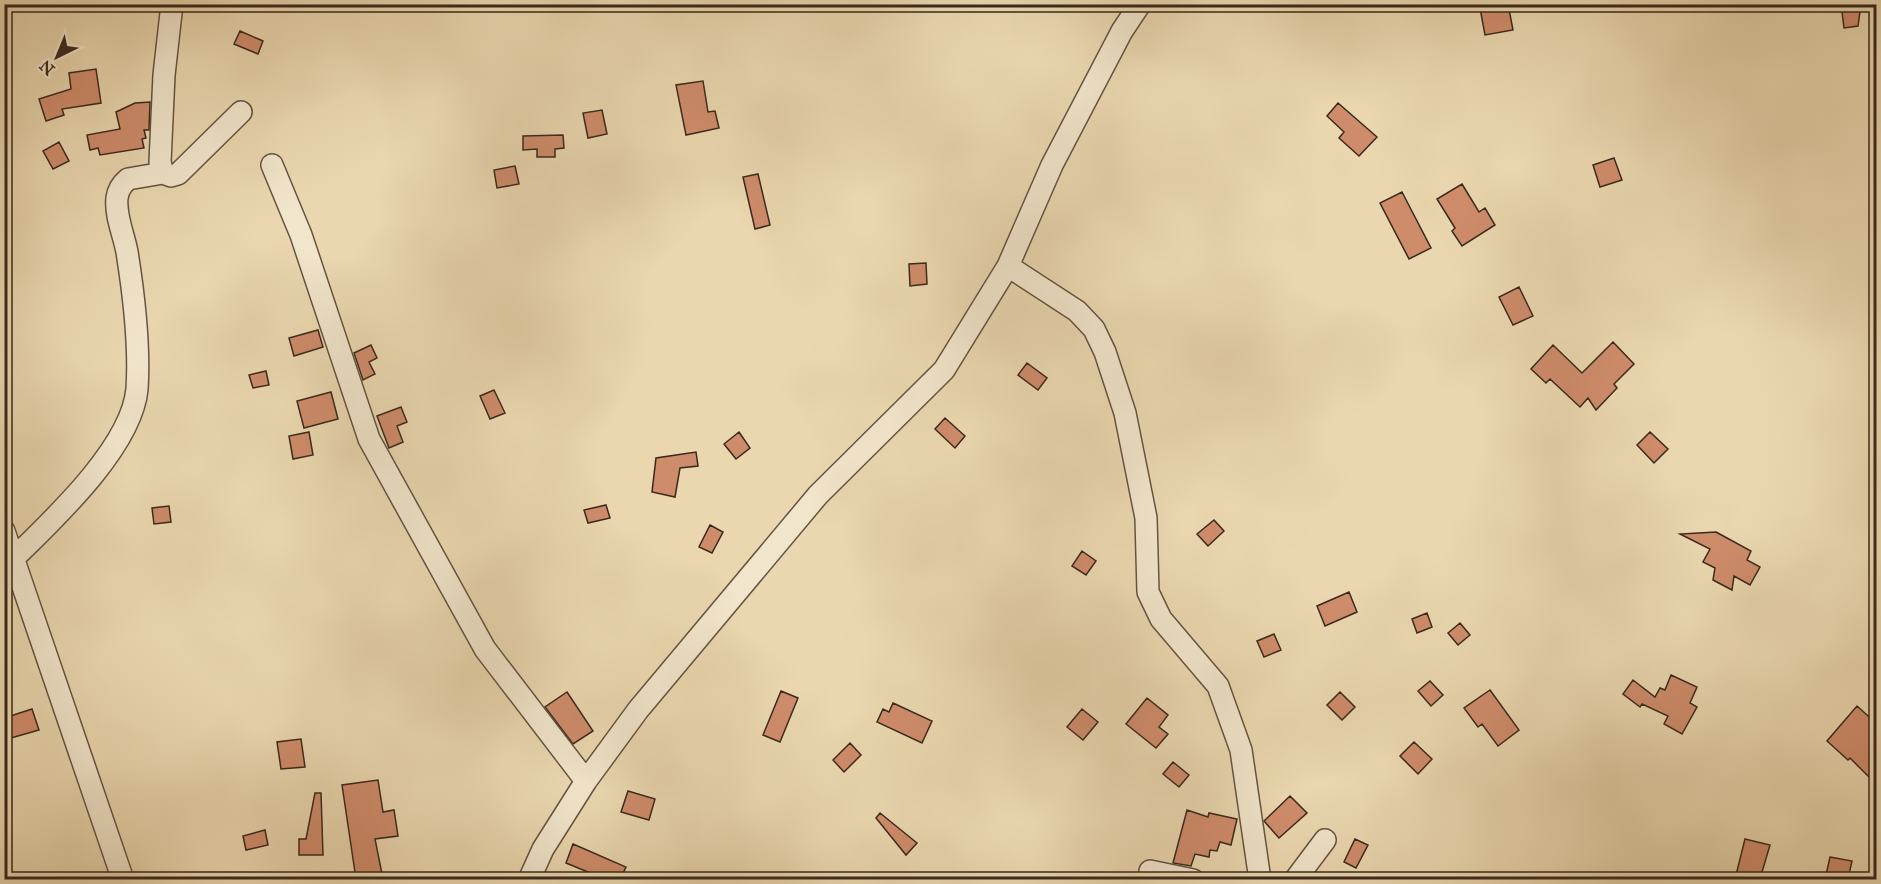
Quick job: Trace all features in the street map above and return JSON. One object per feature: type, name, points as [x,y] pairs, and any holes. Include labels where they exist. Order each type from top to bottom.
[{"type":"street","points":[[163,173],[160,162],[164,75],[172,4]]},
{"type":"street","points":[[529,879],[543,849],[586,781],[638,710],[818,495],[944,370],[1008,266],[1052,165],[1122,31],[1140,4]]},
{"type":"street","points":[[15,557],[46,527],[102,463],[132,414],[137,391],[137,353],[128,261],[117,197],[128,179],[163,173],[178,174],[241,112]]},
{"type":"street","points":[[272,165],[326,308],[369,439],[485,649],[586,781]]},
{"type":"street","points":[[1008,266],[1077,310],[1094,329],[1106,352],[1125,413],[1146,518],[1148,592],[1161,619],[1218,686],[1241,750],[1260,879]]},
{"type":"street","points":[[4,531],[15,557],[123,879]]},
{"type":"street","points":[[1295,879],[1325,840]]},
{"type":"street","points":[[1150,871],[1193,879]]},
{"type":"building","points":[[1508,4],[1513,30],[1485,35],[1480,8]]},
{"type":"building","points":[[1841,4],[1861,4],[1858,26],[1844,28]]},
{"type":"building","points":[[240,31],[263,41],[258,54],[234,44]]},
{"type":"building","points":[[96,69],[101,103],[62,109],[64,115],[46,121],[39,99],[71,89],[69,73]]},
{"type":"building","points":[[703,81],[708,112],[715,111],[719,128],[686,135],[676,85]]},
{"type":"building","points":[[150,102],[149,130],[144,130],[146,138],[142,139],[144,148],[100,155],[98,148],[90,150],[87,135],[120,129],[116,112],[135,103]]},
{"type":"building","points":[[1338,103],[1377,137],[1359,156],[1339,138],[1344,132],[1327,116]]},
{"type":"building","points":[[602,110],[607,134],[588,138],[583,113]]},
{"type":"building","points":[[563,135],[564,148],[555,149],[555,157],[537,157],[537,149],[523,150],[523,136]]},
{"type":"building","points":[[59,142],[69,161],[53,169],[43,151]]},
{"type":"building","points":[[1614,158],[1622,180],[1600,187],[1593,165]]},
{"type":"building","points":[[515,166],[519,184],[497,188],[494,170]]},
{"type":"building","points":[[758,174],[770,225],[755,229],[743,177]]},
{"type":"building","points":[[1462,184],[1479,212],[1485,208],[1495,225],[1462,246],[1452,231],[1455,228],[1437,199]]},
{"type":"building","points":[[1402,192],[1431,248],[1409,259],[1380,203]]},
{"type":"building","points":[[926,263],[927,284],[910,286],[909,264]]},
{"type":"building","points":[[1519,287],[1533,316],[1513,325],[1499,297]]},
{"type":"building","points":[[318,330],[323,347],[294,356],[289,338]]},
{"type":"building","points":[[1613,342],[1634,364],[1614,384],[1617,388],[1596,410],[1588,398],[1580,407],[1550,379],[1546,383],[1531,369],[1553,345],[1582,373]]},
{"type":"building","points":[[371,345],[377,358],[369,362],[375,374],[363,380],[354,353]]},
{"type":"building","points":[[1027,363],[1047,378],[1038,390],[1018,375]]},
{"type":"building","points":[[266,371],[269,385],[253,388],[249,375]]},
{"type":"building","points":[[494,390],[505,413],[490,419],[480,396]]},
{"type":"building","points":[[331,392],[338,419],[304,428],[297,401]]},
{"type":"building","points":[[401,407],[407,422],[397,426],[403,442],[389,448],[377,416]]},
{"type":"building","points":[[945,418],[965,436],[955,448],[935,429]]},
{"type":"building","points":[[309,432],[313,455],[293,459],[289,436]]},
{"type":"building","points":[[739,432],[750,448],[736,459],[724,444]]},
{"type":"building","points":[[1650,432],[1668,449],[1654,463],[1637,445]]},
{"type":"building","points":[[696,452],[698,466],[680,468],[675,497],[652,492],[656,458]]},
{"type":"building","points":[[606,505],[610,518],[588,523],[584,510]]},
{"type":"building","points":[[169,506],[171,522],[154,524],[152,508]]},
{"type":"building","points":[[1214,520],[1224,531],[1208,546],[1197,534]]},
{"type":"building","points":[[710,525],[723,532],[712,553],[699,547]]},
{"type":"building","points":[[1716,532],[1751,551],[1747,560],[1760,567],[1750,585],[1734,576],[1732,590],[1713,580],[1715,568],[1703,562],[1710,549],[1680,534]]},
{"type":"building","points":[[1082,551],[1096,561],[1086,575],[1072,566]]},
{"type":"building","points":[[1349,592],[1357,612],[1325,626],[1317,606]]},
{"type":"building","points":[[1427,613],[1432,627],[1417,633],[1412,619]]},
{"type":"building","points":[[1460,623],[1470,635],[1458,645],[1448,633]]},
{"type":"building","points":[[1274,634],[1281,650],[1264,657],[1257,641]]},
{"type":"building","points":[[1671,675],[1697,687],[1690,703],[1697,707],[1682,734],[1664,724],[1668,716],[1642,704],[1640,707],[1623,694],[1633,680],[1655,697],[1660,688],[1665,690]]},
{"type":"building","points":[[1430,681],[1443,695],[1431,706],[1418,691]]},
{"type":"building","points":[[1490,690],[1519,730],[1498,746],[1482,724],[1478,727],[1464,708]]},
{"type":"building","points":[[781,691],[798,698],[780,742],[763,735]]},
{"type":"building","points":[[567,692],[593,731],[573,744],[545,707]]},
{"type":"building","points":[[1340,692],[1355,707],[1342,720],[1327,705]]},
{"type":"building","points":[[1147,698],[1168,715],[1159,727],[1168,734],[1156,748],[1126,724]]},
{"type":"building","points":[[893,703],[932,721],[922,743],[877,722],[883,709],[889,712]]},
{"type":"building","points":[[1857,706],[1876,723],[1876,729],[1870,737],[1876,743],[1876,784],[1850,758],[1848,760],[1827,741]]},
{"type":"building","points":[[32,709],[39,730],[4,740],[4,718]]},
{"type":"building","points":[[1082,709],[1098,722],[1083,740],[1067,727]]},
{"type":"building","points":[[301,739],[305,767],[281,769],[277,742]]},
{"type":"building","points":[[1414,742],[1432,759],[1418,774],[1400,756]]},
{"type":"building","points":[[850,743],[861,755],[844,772],[833,760]]},
{"type":"building","points":[[1173,762],[1189,775],[1179,787],[1163,774]]},
{"type":"building","points":[[378,780],[383,812],[394,810],[398,836],[375,839],[383,879],[356,879],[342,785]]},
{"type":"building","points":[[628,791],[655,799],[649,820],[621,812]]},
{"type":"building","points":[[315,793],[321,793],[323,855],[299,855],[299,839],[306,839]]},
{"type":"building","points":[[1290,796],[1307,813],[1279,838],[1264,821]]},
{"type":"building","points":[[1187,810],[1208,817],[1209,813],[1237,819],[1231,845],[1220,842],[1217,851],[1210,850],[1209,857],[1195,854],[1191,866],[1173,863]]},
{"type":"building","points":[[880,813],[917,843],[906,855],[876,818]]},
{"type":"building","points":[[265,830],[268,845],[246,850],[243,836]]},
{"type":"building","points":[[1355,839],[1368,845],[1356,868],[1344,862]]},
{"type":"building","points":[[1745,839],[1770,845],[1760,879],[1735,879]]},
{"type":"building","points":[[573,844],[626,867],[620,879],[605,879],[566,863]]},
{"type":"building","points":[[1830,857],[1852,861],[1848,879],[1826,875]]}]
